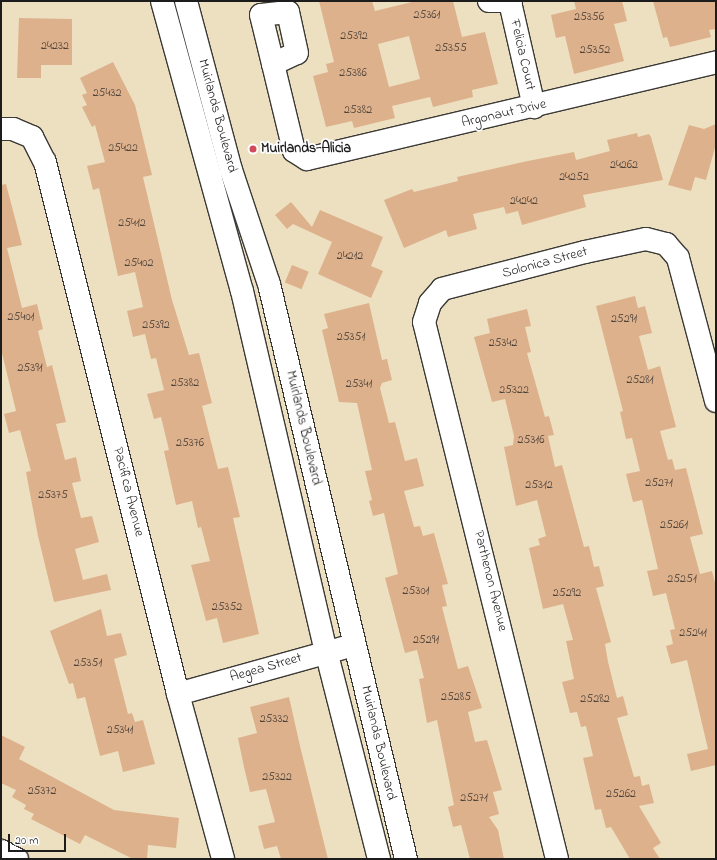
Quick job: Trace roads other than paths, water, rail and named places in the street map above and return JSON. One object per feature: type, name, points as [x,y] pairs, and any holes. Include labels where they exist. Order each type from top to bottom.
[{"type":"street","name":"Muirlands Boulevard","points":[[162,1],[242,291],[326,651],[379,859]]},
{"type":"street","name":"Muirlands Boulevard","points":[[186,1],[231,170],[269,284],[406,859]]},
{"type":"street","name":"Felicia Court","points":[[489,1],[511,1],[534,108]]},
{"type":"street","name":"Argonaut Drive","points":[[273,64],[294,152],[307,158],[534,108],[716,62]]},
{"type":"street","name":"Pacifica Avenue","points":[[1,129],[22,132],[37,143],[46,162],[178,694],[223,859]]},
{"type":"street","name":"Solonica Street","points":[[430,303],[442,289],[585,252],[646,239],[666,244],[678,258],[716,401]]},
{"type":"street","name":"Parthenon Avenue","points":[[430,303],[424,322],[558,859]]},
{"type":"street","name":"Aegea Street","points":[[178,694],[326,651],[354,645]]},
{"type":"street","points":[[1,851],[17,859]]},
{"type":"place","name":"Muirlands-Alicia","points":[[253,149]]}]
